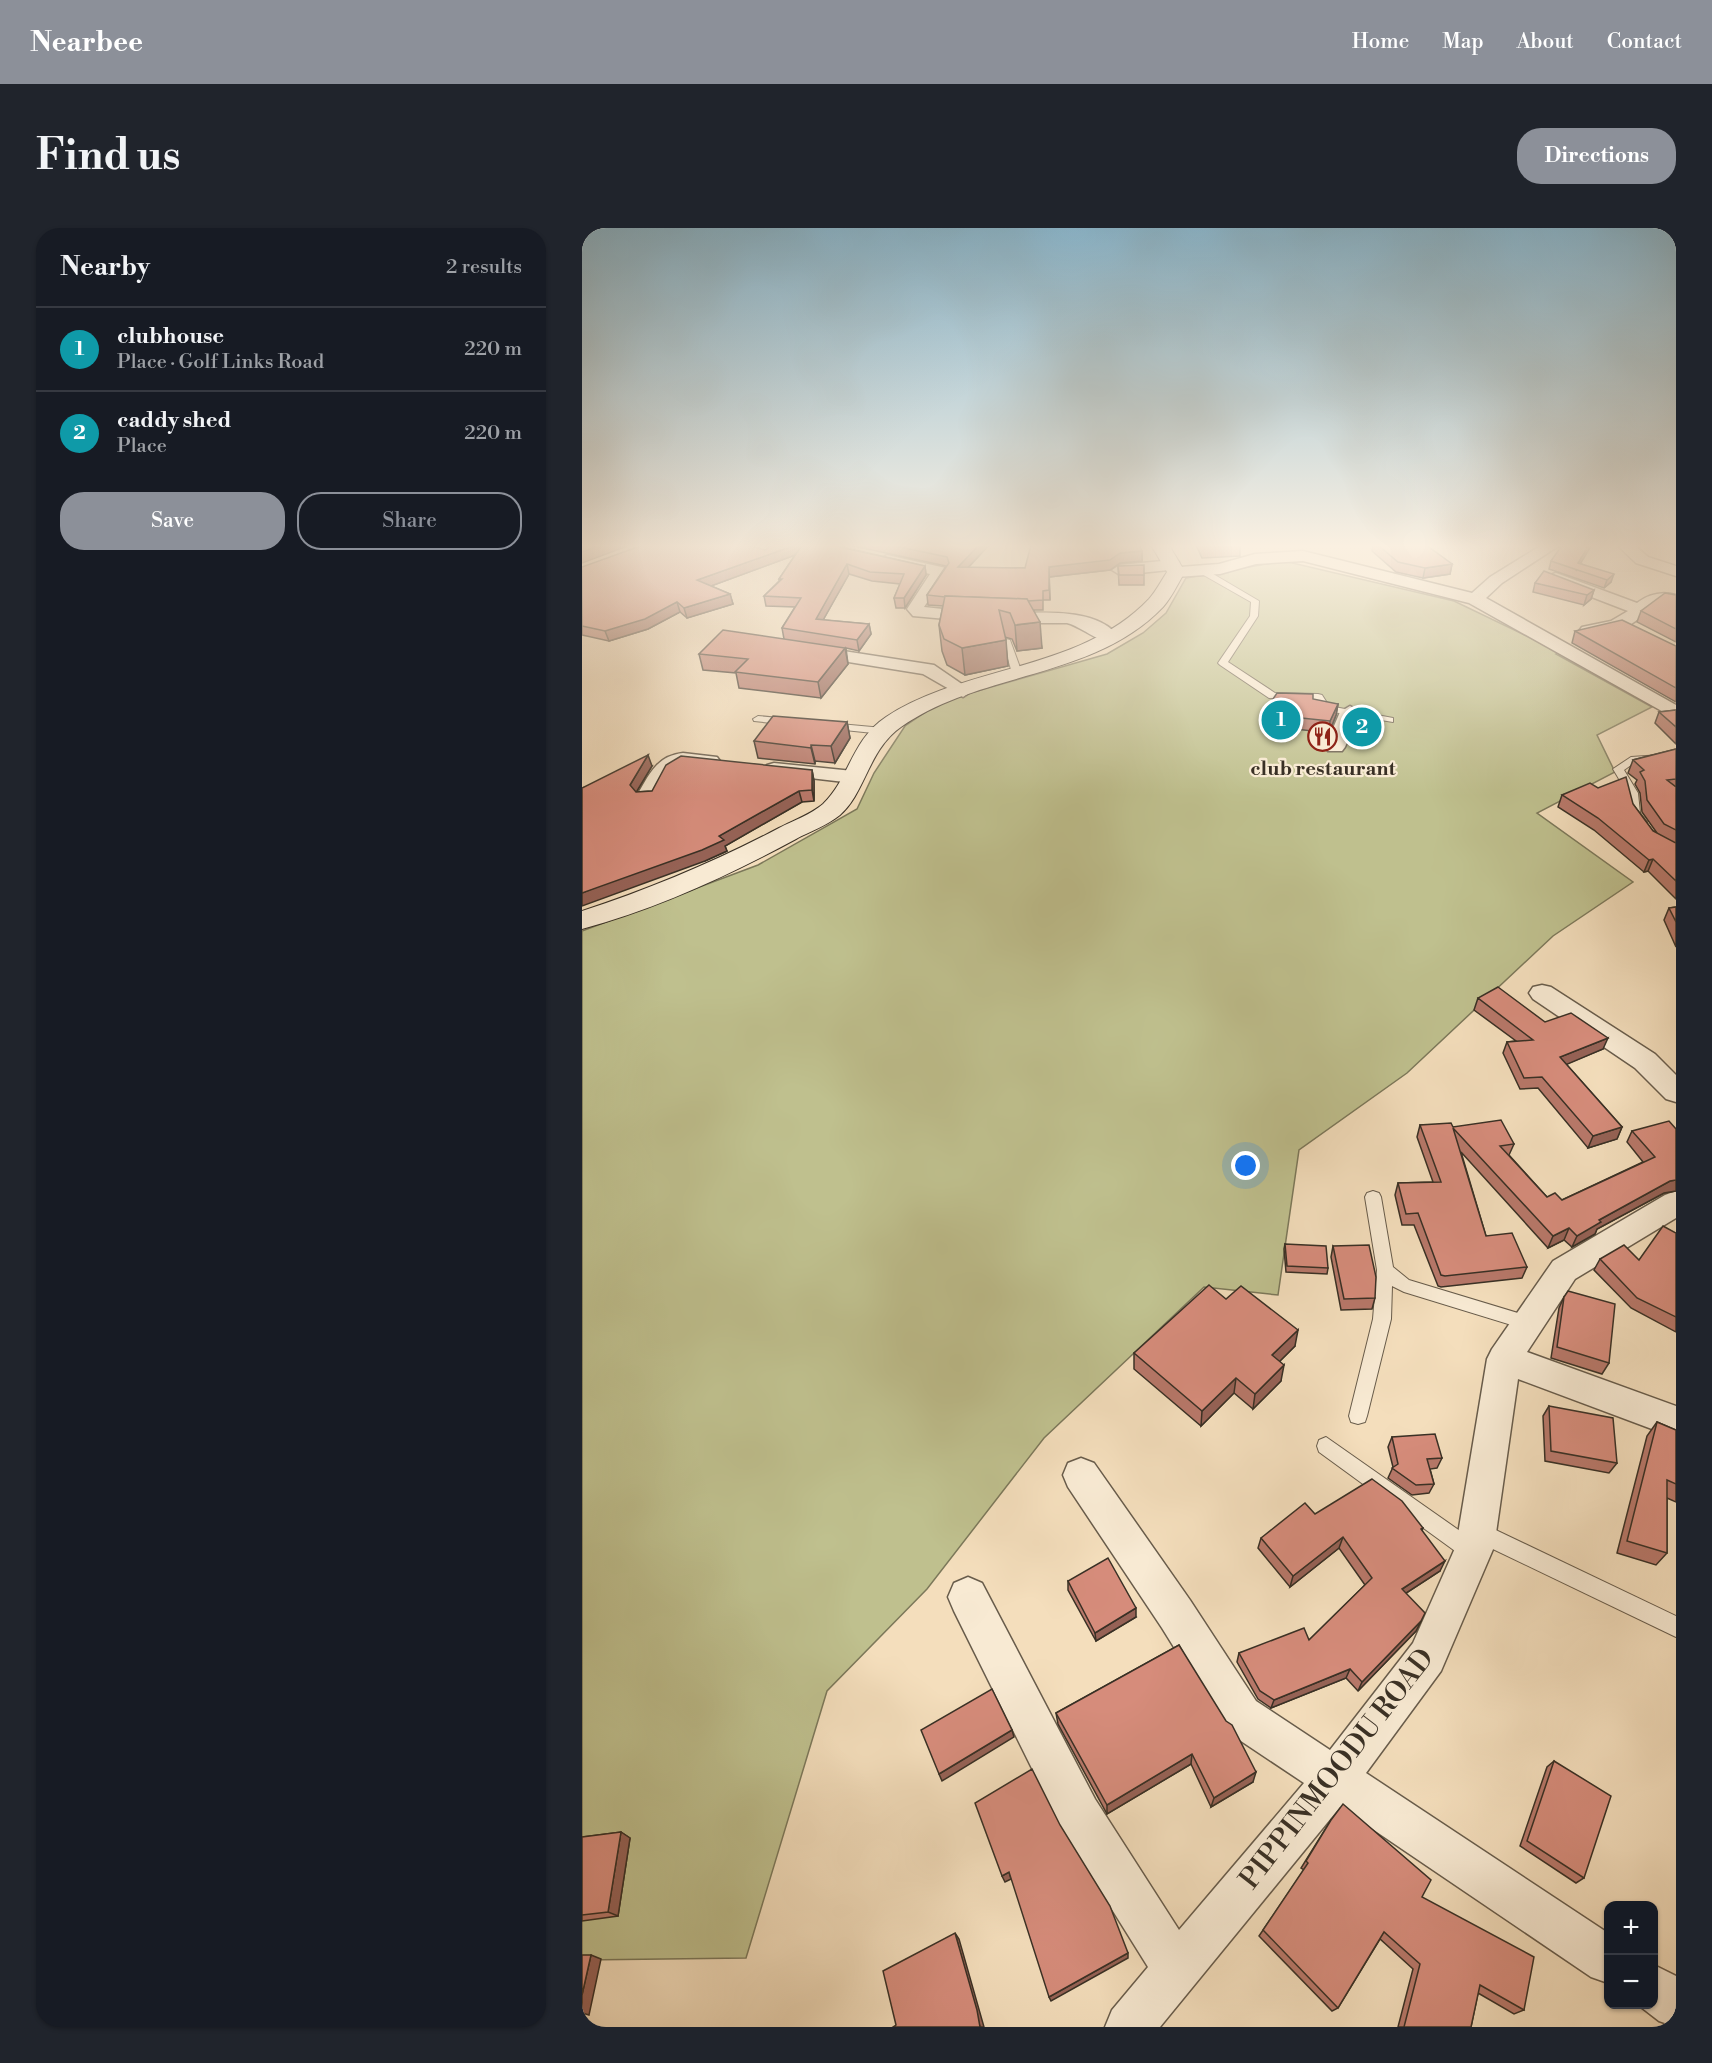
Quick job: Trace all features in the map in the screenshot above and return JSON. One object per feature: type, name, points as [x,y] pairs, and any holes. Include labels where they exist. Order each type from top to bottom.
[{"type":"street","points":[[1097,629],[1110,637]]},
{"type":"street","points":[[582,920],[630,905],[736,861],[831,810],[853,777],[871,741],[892,722],[931,701],[1082,652],[1121,629]]},
{"type":"street","points":[[1531,629],[1676,713]]},
{"type":"street","points":[[1551,640],[1596,629]]},
{"type":"street","points":[[1633,629],[1639,632]]},
{"type":"street","points":[[790,647],[928,669],[963,691]]},
{"type":"street","points":[[1335,747],[1350,712]]},
{"type":"street","points":[[647,797],[660,769],[671,761],[683,758],[735,764]]},
{"type":"street","points":[[759,767],[853,777]]},
{"type":"street","points":[[1542,993],[1644,1061],[1676,1092]]},
{"type":"street","name":"PIPPINMOODU ROAD","points":[[1129,2027],[1334,1780],[1427,1657],[1476,1542],[1504,1359],[1564,1270],[1676,1203]]},
{"type":"street","points":[[1504,1359],[1676,1422]]},
{"type":"street","points":[[1081,1475],[1176,1614],[1241,1716],[1604,1957]]},
{"type":"street","points":[[968,1597],[1079,1815],[1177,1969]]},
{"type":"street","points":[[1658,1992],[1676,2004]]},
{"type":"lane","points":[[1245,629],[1223,663],[1274,696],[1318,697],[1325,708],[1389,720]]},
{"type":"lane","points":[[1005,640],[1017,673]]},
{"type":"lane","points":[[758,719],[883,731]]},
{"type":"lane","points":[[1647,831],[1634,813],[1632,793],[1618,769],[1631,760],[1676,757]]},
{"type":"lane","points":[[1358,1416],[1382,1319],[1385,1270],[1373,1197]]},
{"type":"lane","points":[[1385,1270],[1404,1285],[1528,1323]]},
{"type":"lane","points":[[1326,1446],[1476,1542],[1676,1627]]},
{"type":"green space","points":[[1148,629],[1512,629],[1560,652],[1556,654],[1652,707],[1597,735],[1615,772],[1582,789],[1595,819],[1560,801],[1537,813],[1633,882],[1553,936],[1407,1073],[1299,1150],[1278,1295],[1204,1287],[1044,1438],[927,1589],[827,1691],[746,1958],[582,1960],[582,931],[758,865],[857,809],[874,773],[905,726],[942,701],[1107,654]]},
{"type":"building","points":[[788,629],[865,629],[857,640]]},
{"type":"building","points":[[940,629],[1003,629],[1006,640],[962,648],[944,639]]},
{"type":"building","points":[[1641,629],[1676,646],[1676,688],[1575,631]]},
{"type":"building","points":[[723,630],[845,648],[818,682],[735,672],[748,659],[699,654]]},
{"type":"building","points":[[1277,693],[1313,694],[1313,699],[1338,704],[1330,721],[1263,714]]},
{"type":"building","points":[[1676,710],[1676,727],[1659,712]]},
{"type":"building","points":[[1360,714],[1370,716],[1368,731],[1353,730]]},
{"type":"building","points":[[773,716],[847,722],[831,746],[811,745],[811,748],[754,741]]},
{"type":"building","points":[[1676,749],[1676,779],[1667,780],[1676,787],[1676,830],[1664,824],[1647,800],[1645,781],[1640,772],[1644,770],[1633,760]]},
{"type":"building","points":[[648,755],[630,785],[636,792],[652,791],[666,765],[681,756],[812,770],[812,790],[799,791],[719,836],[724,840],[702,850],[582,893],[582,788]]},
{"type":"building","points":[[1626,777],[1633,804],[1653,831],[1676,843],[1676,881],[1653,859],[1649,860],[1598,818],[1562,795],[1590,783],[1598,788]]},
{"type":"building","points":[[1676,907],[1676,922],[1669,908]]},
{"type":"building","points":[[1498,987],[1545,1022],[1571,1013],[1608,1038],[1560,1057],[1622,1127],[1593,1136],[1542,1077],[1524,1078],[1507,1042],[1533,1040],[1478,998]]},
{"type":"building","points":[[1501,1120],[1514,1144],[1500,1146],[1547,1197],[1555,1193],[1562,1200],[1655,1157],[1632,1131],[1669,1121],[1676,1129],[1676,1180],[1670,1181],[1599,1220],[1601,1222],[1577,1236],[1569,1228],[1553,1236],[1453,1128],[1486,1236],[1512,1233],[1527,1267],[1441,1275],[1418,1213],[1406,1214],[1398,1183],[1441,1182],[1420,1125],[1451,1123],[1453,1127]]},
{"type":"building","points":[[1663,1226],[1676,1233],[1676,1317],[1637,1298],[1600,1259],[1624,1245],[1639,1260]]},
{"type":"building","points":[[1285,1244],[1326,1246],[1328,1268],[1287,1266]]},
{"type":"building","points":[[1369,1245],[1376,1277],[1375,1298],[1344,1299],[1333,1246]]},
{"type":"building","points":[[1209,1285],[1226,1299],[1241,1286],[1298,1330],[1272,1355],[1284,1365],[1255,1394],[1236,1378],[1202,1411],[1134,1353]]},
{"type":"building","points":[[1568,1291],[1615,1304],[1609,1363],[1557,1347],[1564,1297]]},
{"type":"building","points":[[1549,1406],[1613,1418],[1617,1463],[1551,1451]]},
{"type":"building","points":[[1657,1422],[1676,1430],[1676,1484],[1667,1480],[1667,1553],[1627,1541]]},
{"type":"building","points":[[1435,1434],[1442,1458],[1427,1459],[1434,1484],[1416,1485],[1392,1468],[1398,1464],[1392,1437]]},
{"type":"building","points":[[1372,1479],[1402,1501],[1445,1561],[1402,1589],[1425,1613],[1421,1621],[1362,1682],[1350,1669],[1274,1700],[1260,1691],[1239,1653],[1304,1628],[1309,1640],[1372,1578],[1343,1537],[1293,1576],[1261,1538],[1305,1503],[1315,1514]]},
{"type":"building","points":[[1108,1558],[1136,1608],[1095,1633],[1068,1581]]},
{"type":"building","points":[[1179,1645],[1226,1721],[1232,1725],[1256,1772],[1214,1798],[1192,1754],[1107,1805],[1056,1713]]},
{"type":"building","points":[[992,1689],[1012,1730],[939,1774],[921,1730]]},
{"type":"building","points":[[1554,1761],[1611,1796],[1584,1878],[1527,1841]]},
{"type":"building","points":[[1032,1769],[1060,1825],[1110,1906],[1128,1953],[1049,1997],[1009,1872],[1002,1876],[975,1803]]},
{"type":"building","points":[[1343,1804],[1431,1880],[1422,1897],[1534,1957],[1524,2010],[1480,1985],[1471,2027],[1404,2027],[1420,1964],[1384,1932],[1338,2008],[1263,1930],[1308,1863],[1306,1861]]},
{"type":"building","points":[[621,1832],[608,1912],[582,1915],[582,1837]]},
{"type":"building","points":[[955,1933],[980,2027],[893,2027],[896,2025],[883,1971]]},
{"type":"building","points":[[582,1955],[591,1955],[582,1995]]},
{"type":"place","name":"clubhouse","points":[[1281,720]]},
{"type":"place","name":"caddy shed","points":[[1362,727]]},
{"type":"place","name":"club restaurant","points":[[1323,737]]}]
